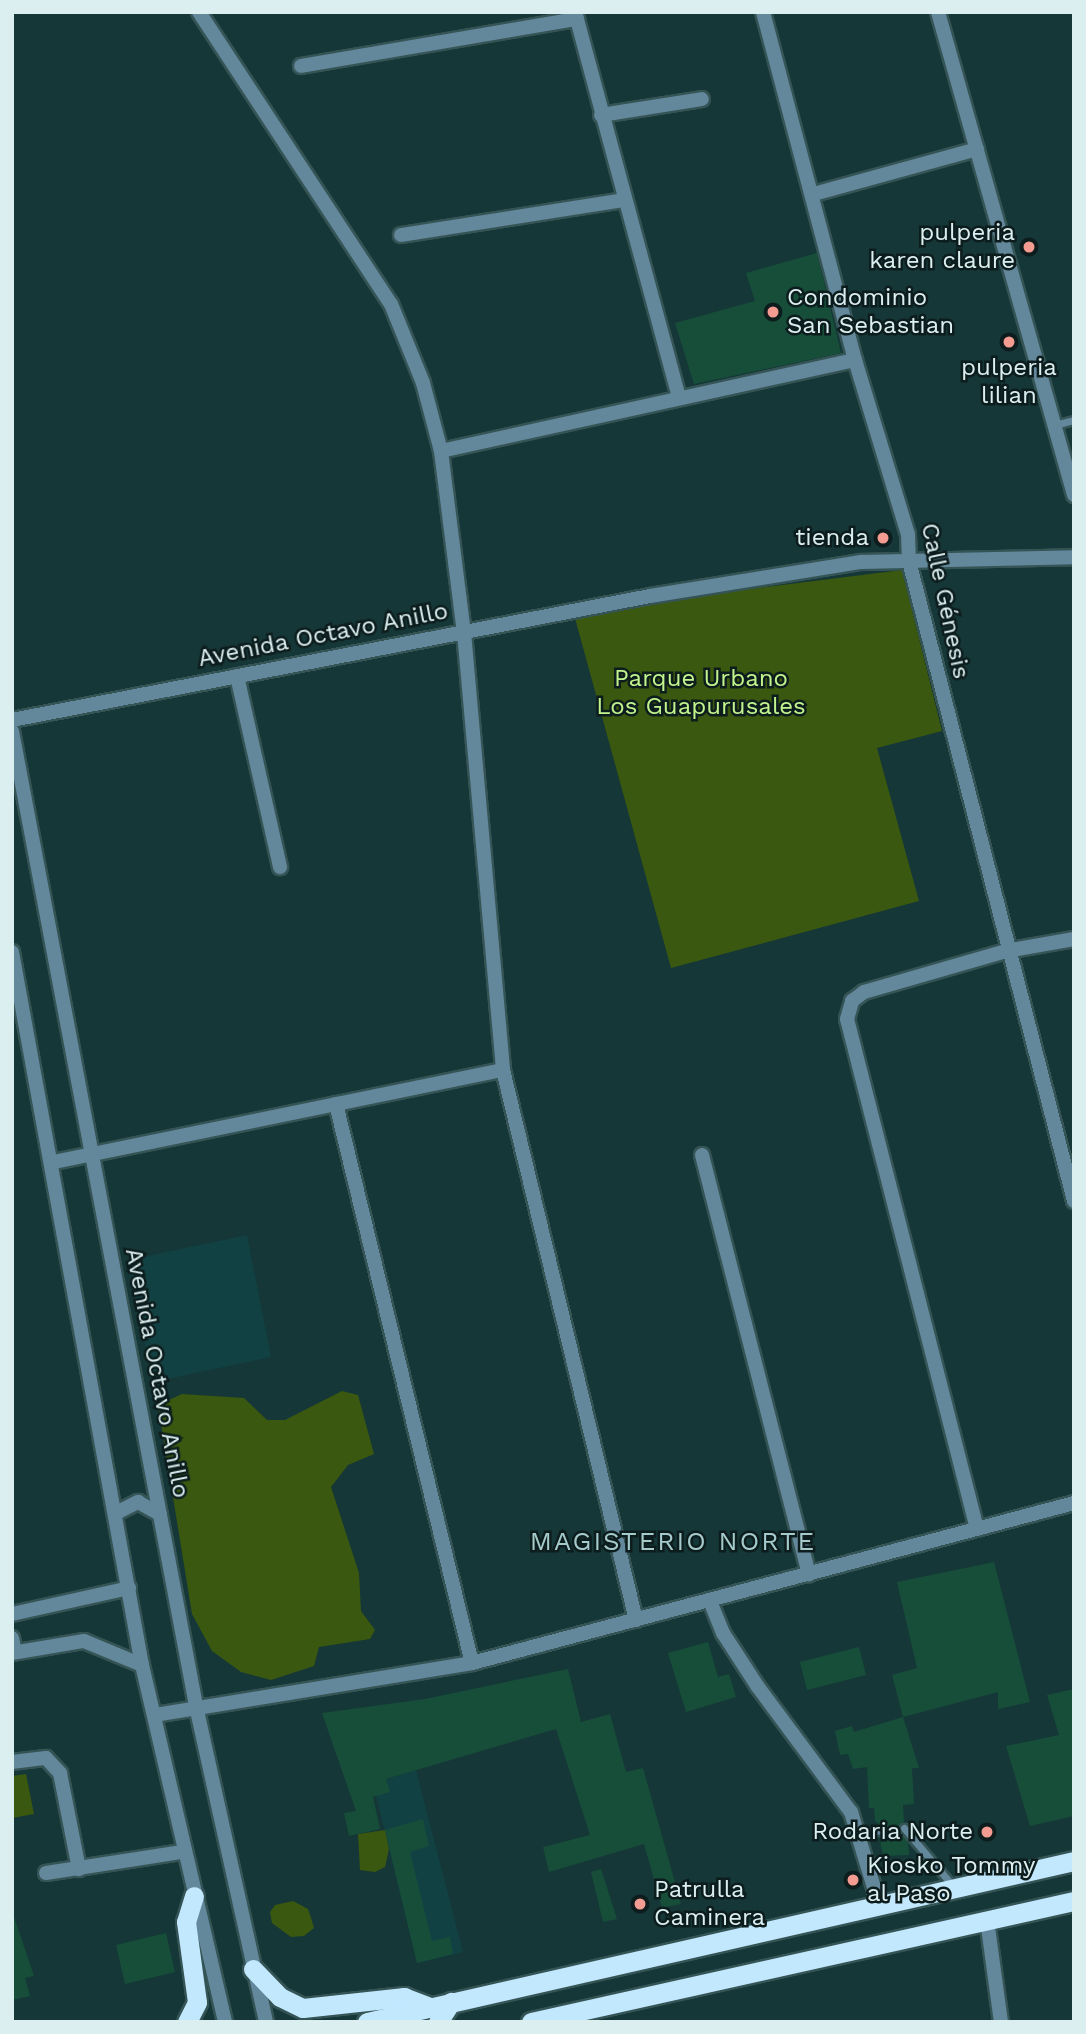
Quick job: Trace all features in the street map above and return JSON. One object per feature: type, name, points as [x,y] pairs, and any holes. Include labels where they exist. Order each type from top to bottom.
[{"type":"highway","points":[[367,2022],[434,2014],[451,2002],[952,1885],[1074,1861]]},
{"type":"highway","points":[[187,2022],[197,2002],[186,1922],[194,1896]]},
{"type":"highway","points":[[531,2022],[565,2017],[1074,1901]]},
{"type":"highway","points":[[253,1969],[280,1997],[303,2008],[404,1997],[434,2014]]},
{"type":"street","name":"Avenida Octavo Anillo","points":[[12,720],[464,632],[441,452],[413,350],[391,304],[199,12]]},
{"type":"street","name":"Calle Génesis","points":[[763,12],[814,194],[855,360],[908,534],[909,561],[1006,951],[1074,1201]]},
{"type":"street","points":[[938,12],[1074,495]]},
{"type":"street","points":[[301,66],[576,16],[679,397]]},
{"type":"street","points":[[601,115],[702,99]]},
{"type":"street","points":[[814,194],[977,149]]},
{"type":"street","points":[[401,235],[624,200]]},
{"type":"street","points":[[441,452],[855,360]]},
{"type":"street","points":[[636,1620],[503,1070],[464,632],[848,564],[1074,557]]},
{"type":"street","points":[[237,676],[280,867]]},
{"type":"street","name":"Avenida Octavo Anillo","points":[[12,731],[196,1706],[266,2022]]},
{"type":"street","points":[[977,1529],[847,1019],[852,1001],[864,992],[1006,951],[1074,939]]},
{"type":"street","points":[[12,952],[54,1162],[142,1665],[155,1715],[182,1852],[225,2022]]},
{"type":"street","points":[[54,1162],[503,1070]]},
{"type":"street","points":[[336,1104],[472,1663]]},
{"type":"street","points":[[702,1155],[809,1575]]},
{"type":"street","points":[[116,1513],[138,1502],[160,1514]]},
{"type":"street","points":[[155,1715],[196,1706],[472,1663],[1074,1503]]},
{"type":"street","points":[[12,1614],[129,1588]]},
{"type":"street","points":[[710,1601],[723,1633],[758,1687],[813,1756],[862,1836],[879,1904]]},
{"type":"street","points":[[13,1648],[84,1641],[142,1665]]},
{"type":"street","points":[[12,1762],[46,1758],[60,1773],[79,1869]]},
{"type":"street","points":[[46,1873],[182,1852]]},
{"type":"street","points":[[987,1920],[1001,2022]]},
{"type":"lane","points":[[1054,425],[1074,420]]},
{"type":"lane","points":[[904,1828],[952,1885]]},
{"type":"lane","points":[[862,1836],[879,1830]]},
{"type":"shaded area","points":[[247,1235],[271,1357],[153,1382],[129,1260]]},
{"type":"shaded area","points":[[416,1770],[463,1952],[417,1963],[373,1783]]},
{"type":"green space","name":"Parque Urbano Los Guapurusales","points":[[902,570],[942,731],[877,748],[919,901],[671,968],[573,611]]},
{"type":"green space","points":[[342,1391],[358,1395],[374,1454],[348,1465],[331,1487],[359,1573],[361,1611],[375,1630],[370,1639],[319,1647],[314,1666],[271,1680],[241,1672],[212,1651],[192,1614],[158,1405],[182,1394],[244,1398],[267,1420],[285,1420]]},
{"type":"green space","points":[[26,1774],[34,1814],[12,1818],[12,1776]]},
{"type":"green space","points":[[385,1830],[389,1849],[385,1867],[375,1872],[360,1870],[358,1834]]},
{"type":"green space","points":[[293,1901],[308,1909],[312,1921],[314,1928],[304,1936],[291,1937],[272,1923],[270,1912],[275,1905]]},
{"type":"building","name":"Condominio San Sebastian","points":[[817,253],[841,353],[694,384],[675,323],[755,301],[746,273]]},
{"type":"building","points":[[994,1562],[1030,1702],[998,1709],[998,1692],[903,1717],[892,1675],[917,1668],[897,1582]]},
{"type":"building","points":[[708,1642],[718,1677],[729,1674],[736,1697],[686,1712],[668,1653]]},
{"type":"building","points":[[859,1647],[866,1675],[807,1690],[800,1662]]},
{"type":"building","points":[[568,1669],[581,1722],[610,1714],[626,1772],[643,1768],[681,1904],[662,1908],[644,1844],[549,1872],[543,1847],[590,1835],[556,1729],[386,1779],[390,1792],[373,1797],[380,1829],[349,1836],[344,1813],[356,1811],[322,1713],[425,1699]]},
{"type":"building","points":[[1074,1689],[1074,1816],[1030,1826],[1006,1746],[1059,1735],[1047,1695]]},
{"type":"building","points":[[903,1717],[919,1768],[912,1768],[914,1804],[903,1805],[904,1822],[898,1827],[908,1843],[909,1855],[883,1856],[879,1836],[885,1829],[875,1821],[874,1808],[869,1808],[867,1767],[853,1769],[848,1754],[840,1755],[835,1731],[852,1726],[854,1732]]},
{"type":"building","points":[[423,1819],[429,1846],[410,1852],[432,1941],[450,1937],[453,1954],[417,1963],[385,1830]]},
{"type":"building","points":[[601,1869],[617,1919],[603,1922],[591,1872]]},
{"type":"building","points":[[12,1911],[34,1976],[25,1978],[30,1996],[12,2000]]},
{"type":"building","points":[[166,1933],[175,1972],[125,1984],[116,1945]]},
{"type":"place","name":"pulperia karen claure","points":[[1029,247]]},
{"type":"place","name":"Condominio San Sebastian","points":[[773,312]]},
{"type":"place","name":"pulperia lilian","points":[[1009,342]]},
{"type":"place","name":"tienda","points":[[883,538]]},
{"type":"place","name":"Rodaria Norte","points":[[987,1832]]},
{"type":"place","name":"Kiosko Tommy al Paso","points":[[853,1880]]},
{"type":"place","name":"Patrulla Caminera","points":[[640,1904]]},
{"type":"district","name":"MAGISTERIO NORTE","points":[[673,1542]]}]
